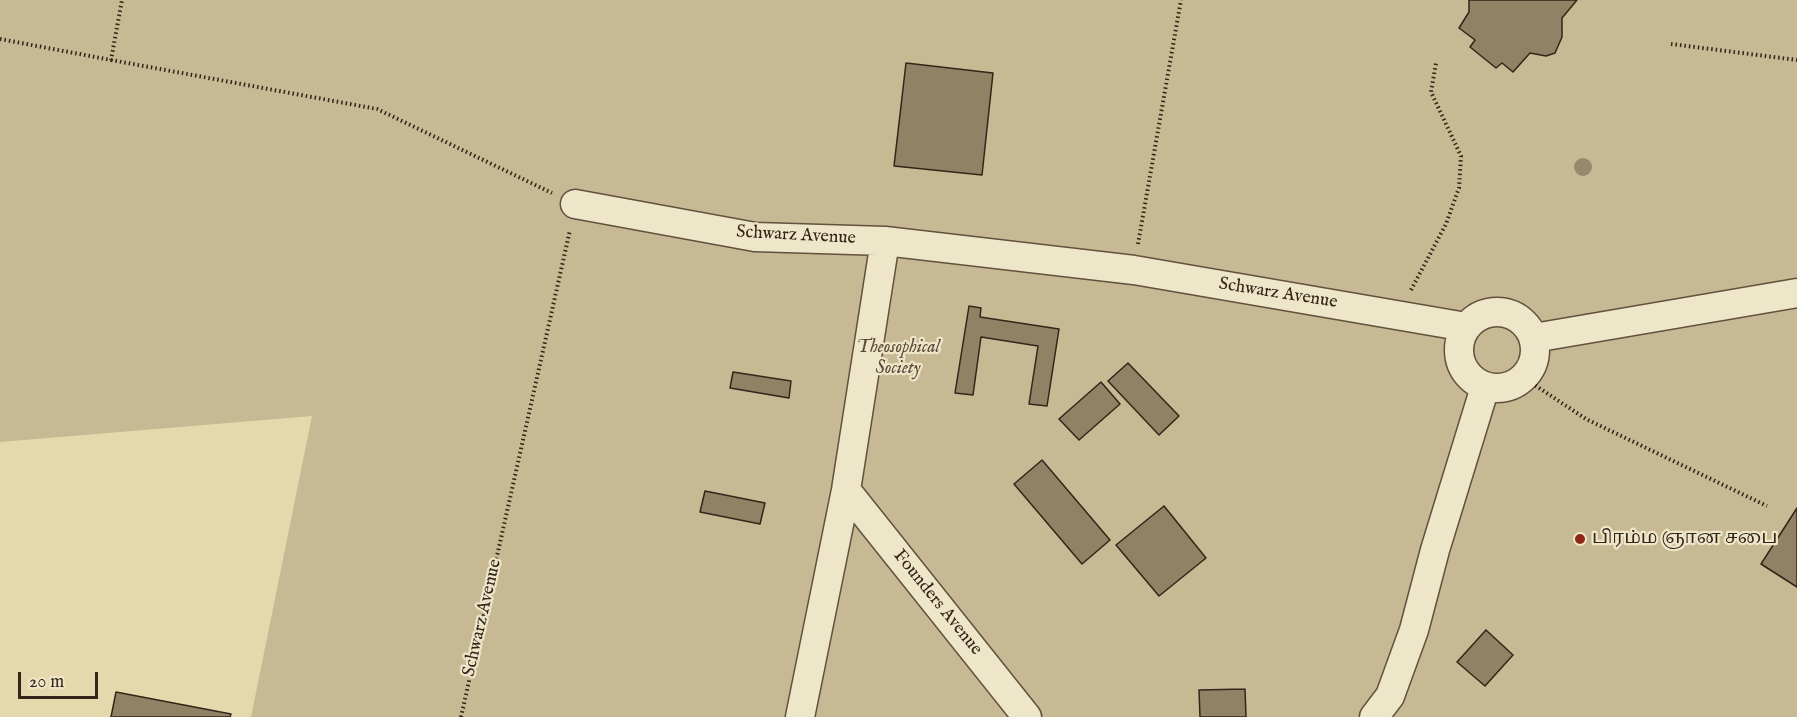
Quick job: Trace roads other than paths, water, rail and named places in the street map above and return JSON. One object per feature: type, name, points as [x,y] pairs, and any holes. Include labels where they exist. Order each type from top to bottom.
[{"type":"lane","name":"Schwarz Avenue","points":[[575,204],[755,237],[885,241],[1134,270],[1396,313],[1466,327]]},
{"type":"lane","points":[[800,717],[846,490],[885,241]]},
{"type":"lane","points":[[1534,338],[1797,293]]},
{"type":"lane","points":[[1490,312],[1504,312],[1517,316],[1528,326],[1534,338],[1534,360],[1524,378],[1513,386],[1498,389],[1485,387],[1472,380],[1464,369],[1460,348],[1466,327],[1476,317],[1490,312]]},
{"type":"lane","points":[[1374,717],[1390,696],[1414,630],[1435,550],[1485,387]]},
{"type":"lane","name":"Founders Avenue","points":[[846,490],[1027,717]]},
{"type":"place","name":"பிரம்ம ஞான சபை","points":[[1580,539]]},
{"type":"park label","name":"Theosophical Society","points":[[898,358]]}]
